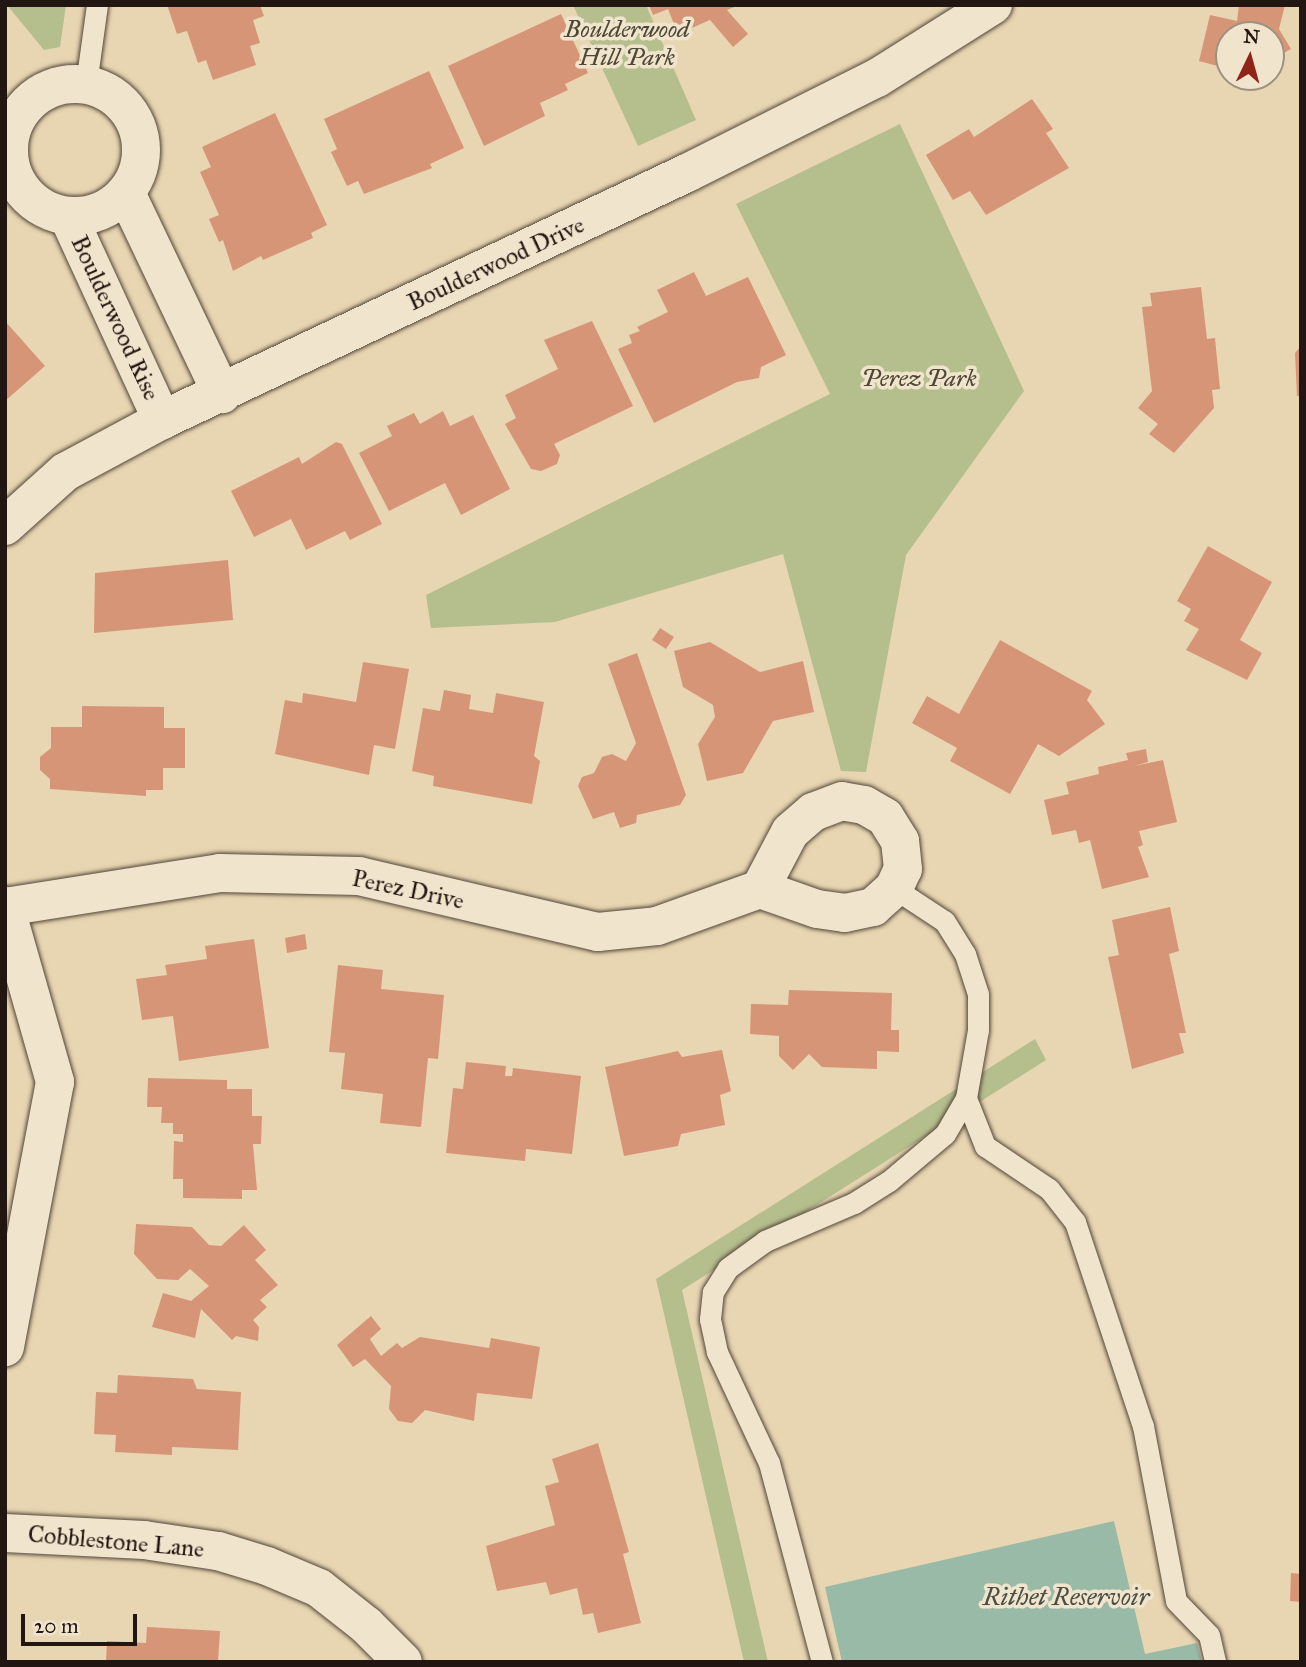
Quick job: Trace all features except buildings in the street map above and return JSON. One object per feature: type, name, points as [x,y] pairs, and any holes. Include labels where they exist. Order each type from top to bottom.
[{"type":"street","name":"Boulderwood Drive","points":[[5,526],[65,472],[162,420],[222,394],[877,78],[993,5]]},
{"type":"street","name":"Boulderwood Rise","points":[[86,84],[62,83],[40,92],[23,108],[10,141],[13,176],[26,196],[45,210],[68,216],[100,212],[126,193]]},
{"type":"street","points":[[86,84],[117,99],[138,127],[142,150],[138,173],[126,193],[222,394]]},
{"type":"street","name":"Boulderwood Rise","points":[[68,216],[162,420]]},
{"type":"street","points":[[842,801],[864,805],[885,817],[900,841],[904,869],[894,888],[873,907],[845,913],[760,889],[790,832],[813,812],[842,801]]},
{"type":"street","name":"Perez Drive","points":[[5,907],[220,873],[359,876],[598,932],[657,926],[760,889]]},
{"type":"street","points":[[5,907],[55,1082],[5,1347]]},
{"type":"street","name":"Cobblestone Lane","points":[[5,1533],[145,1539],[218,1551],[267,1566],[319,1588],[366,1625],[403,1662]]},
{"type":"lane","points":[[86,84],[97,5]]},
{"type":"lane","points":[[822,1662],[769,1463],[717,1352],[710,1319],[713,1292],[729,1268],[765,1241],[855,1203],[898,1175],[945,1134],[966,1098],[978,1030],[975,984],[964,954],[944,921],[894,888]]},
{"type":"lane","points":[[966,1098],[985,1146],[1049,1189],[1075,1222],[1143,1426],[1176,1601],[1209,1635],[1215,1662]]},
{"type":"green space","points":[[7,5],[66,5],[60,47],[44,50]]},
{"type":"green space","name":"Boulderwood Hill Park","points":[[573,5],[646,5],[696,120],[638,146]]},
{"type":"green space","name":"Perez Park","points":[[900,124],[1024,391],[906,555],[866,772],[841,771],[783,554],[555,622],[431,628],[426,595],[830,394],[736,204]]},
{"type":"green space","points":[[1035,1039],[1046,1060],[682,1290],[768,1662],[744,1662],[656,1279]]},
{"type":"water","name":"Rithet Reservoir","points":[[1114,1521],[1145,1654],[1197,1643],[1202,1662],[842,1662],[825,1587]]}]
